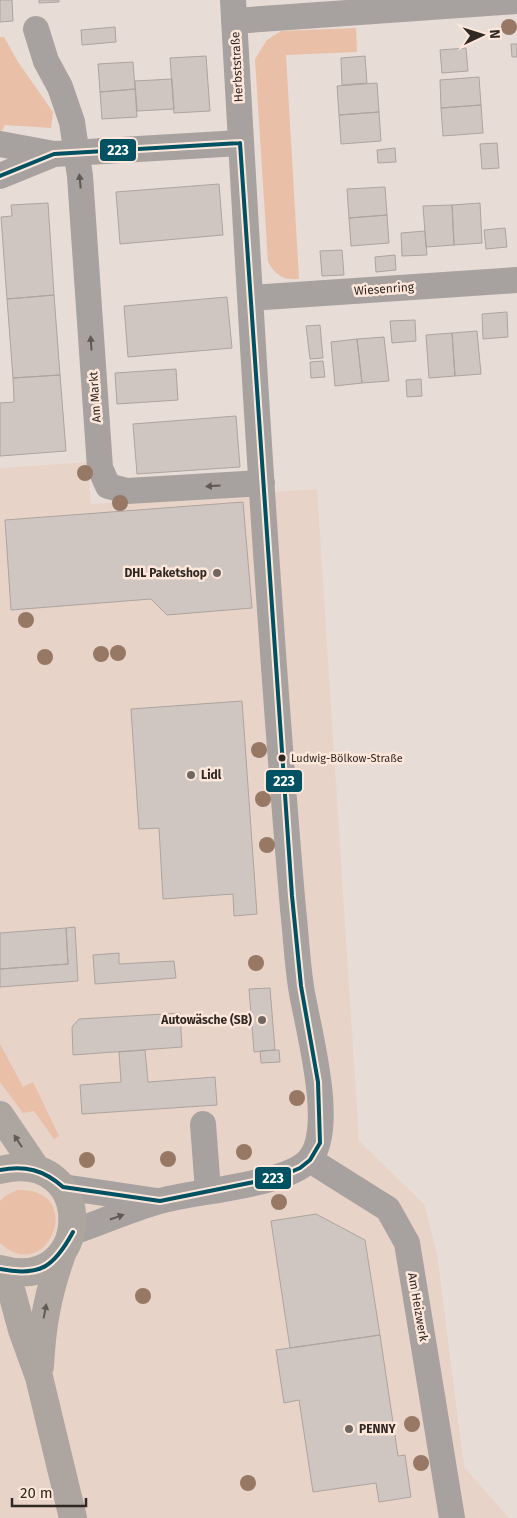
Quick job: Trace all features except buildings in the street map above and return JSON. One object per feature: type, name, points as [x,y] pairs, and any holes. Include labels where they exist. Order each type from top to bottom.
[{"type":"main road","points":[[0,1115],[36,1168]]},
{"type":"main road","points":[[0,1170],[17,1166],[36,1168],[51,1175],[63,1187],[73,1208],[67,1243],[49,1290],[42,1326],[39,1377]]},
{"type":"main road","points":[[0,1270],[14,1273],[32,1272],[48,1266],[67,1243]]},
{"type":"main road","points":[[0,1270],[12,1293],[22,1330],[39,1377],[73,1518]]},
{"type":"street","name":"Herbststraße","points":[[240,143],[234,10],[517,1]]},
{"type":"street","points":[[36,29],[46,61],[60,87],[72,122],[65,154]]},
{"type":"street","points":[[0,144],[65,154],[240,143],[262,483],[295,932],[301,986],[318,1082],[320,1143],[310,1160],[300,1168],[279,1177],[160,1201],[67,1243]]},
{"type":"street","points":[[0,176],[65,154]]},
{"type":"street","name":"Am Markt","points":[[65,154],[80,176],[100,468],[108,486],[127,490],[262,483]]},
{"type":"street","name":"Wiesenring","points":[[250,298],[517,280]]},
{"type":"street","points":[[202,1124],[208,1192]]},
{"type":"street","name":"Am Heizwerk","points":[[310,1160],[388,1209],[407,1243],[455,1512]]},
{"type":"street","points":[[63,1187],[160,1201]]},
{"type":"shaded area","points":[[356,28],[357,52],[286,55],[299,279],[284,278],[274,271],[268,262],[255,59],[267,40],[281,31]]},
{"type":"shaded area","points":[[0,37],[4,37],[18,62],[53,112],[51,128],[5,125],[0,134]]},
{"type":"shaded area","points":[[87,462],[91,504],[317,489],[359,1141],[424,1204],[437,1253],[464,1467],[509,1518],[0,1518],[0,468]]},
{"type":"shaded area","points":[[0,1044],[23,1087],[33,1082],[59,1136],[54,1139],[34,1111],[23,1113],[0,1082]]},
{"type":"shaded area","points":[[17,1190],[39,1193],[51,1203],[55,1217],[53,1232],[45,1245],[33,1253],[17,1254],[0,1243],[0,1201]]},
{"type":"transit line","name":"223","points":[[0,176],[54,154],[240,143]]},
{"type":"transit line","name":"223","points":[[63,1187],[160,1201],[279,1177],[300,1168],[310,1160],[320,1143],[318,1082],[301,986],[292,896],[240,143]]},
{"type":"transit line","name":"223","points":[[0,1170],[18,1168],[34,1170],[49,1176],[63,1187]]},
{"type":"transit line","name":"223","points":[[0,1269],[26,1272],[44,1267],[59,1254],[73,1232]]},
{"type":"place","name":"DHL Paketshop","points":[[217,573]]},
{"type":"place","name":"Ludwig-Bölkow-Straße","points":[[282,758]]},
{"type":"place","name":"Lidl","points":[[191,775]]},
{"type":"place","name":"Autowäsche (SB)","points":[[262,1020]]},
{"type":"place","name":"PENNY","points":[[349,1429]]}]
